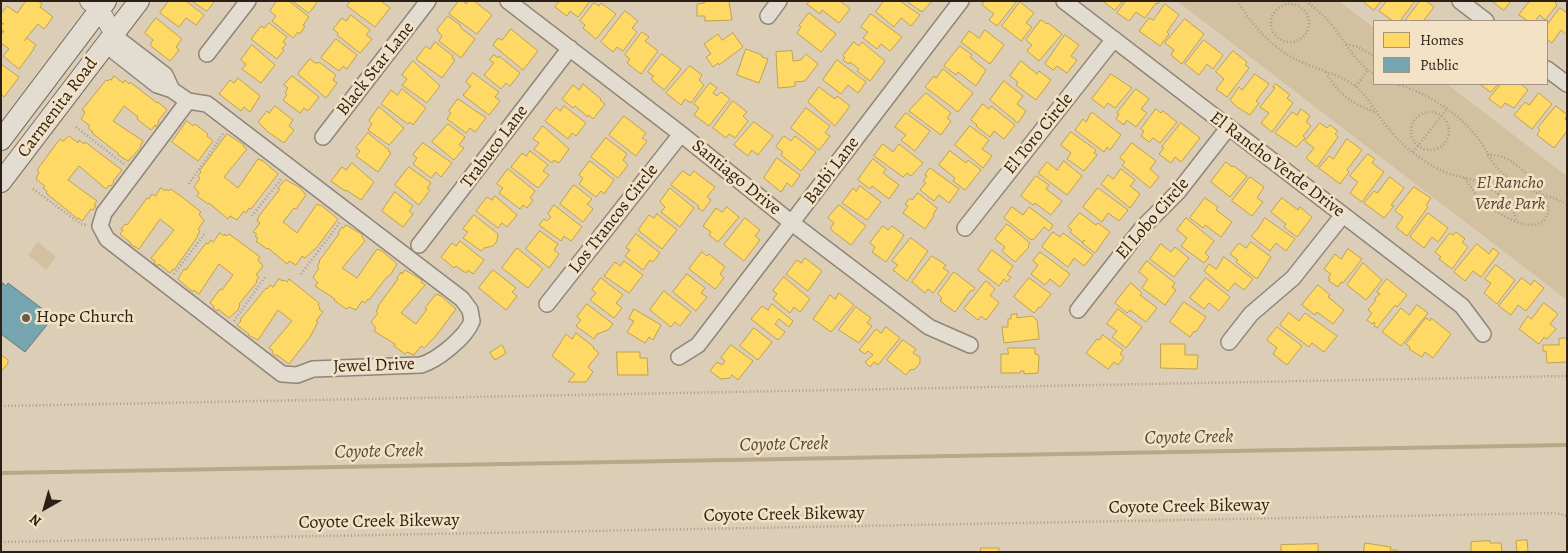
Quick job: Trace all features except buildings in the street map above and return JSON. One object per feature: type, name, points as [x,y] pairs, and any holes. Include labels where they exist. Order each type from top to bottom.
[{"type":"main road","name":"Carmenita Road","points":[[1,182],[139,1]]},
{"type":"main road","name":"Carmenita Road","points":[[1,140],[98,4]]},
{"type":"street","points":[[207,54],[248,1]]},
{"type":"street","name":"Black Star Lane","points":[[323,137],[428,1]]},
{"type":"street","name":"Santiago Drive","points":[[508,1],[681,134],[792,224],[929,327],[970,345]]},
{"type":"street","points":[[768,16],[779,1]]},
{"type":"street","name":"Barbi Lane","points":[[679,357],[698,345],[961,1]]},
{"type":"street","name":"El Rancho Verde Drive","points":[[1064,1],[1462,306],[1483,334]]},
{"type":"street","points":[[1460,1],[1485,20]]},
{"type":"street","points":[[98,4],[114,34]]},
{"type":"street","name":"Jewel Drive","points":[[100,226],[107,239],[282,374],[296,375],[313,369],[421,365],[429,363],[464,334],[472,321],[470,310],[462,299],[205,102],[188,102],[172,90],[157,85],[115,52],[114,34]]},
{"type":"street","name":"El Toro Circle","points":[[965,228],[1114,40]]},
{"type":"street","name":"Trabuco Lane","points":[[420,245],[570,48]]},
{"type":"street","points":[[100,226],[104,213],[188,102]]},
{"type":"street","name":"El Lobo Circle","points":[[1078,310],[1142,228],[1178,192],[1228,128]]},
{"type":"street","name":"Los Trancos Circle","points":[[548,304],[681,134]]},
{"type":"street","points":[[1229,342],[1252,314],[1293,278],[1343,215]]},
{"type":"path","points":[[1237,1],[1261,34],[1273,45],[1296,60],[1343,77],[1356,86],[1371,102],[1377,113],[1399,140],[1413,152],[1446,173],[1477,181],[1498,194],[1508,203],[1515,215],[1516,221]]},
{"type":"path","points":[[1302,8],[1307,2],[1324,16],[1352,54],[1373,73]]},
{"type":"path","points":[[1291,4],[1302,8],[1309,18],[1308,30],[1305,35],[1296,42],[1279,38],[1272,29],[1271,22],[1275,11],[1280,7],[1291,4]]},
{"type":"path","points":[[1273,45],[1279,38]]},
{"type":"path","points":[[1346,44],[1358,47],[1373,55]]},
{"type":"path","points":[[1356,86],[1368,70]]},
{"type":"path","points":[[1326,72],[1332,83],[1352,102],[1377,113]]},
{"type":"path","points":[[1401,85],[1424,93],[1464,123],[1481,142],[1493,164],[1510,179],[1528,190],[1552,197],[1567,204]]},
{"type":"path","points":[[1413,152],[1447,109]]},
{"type":"path","points":[[1431,112],[1442,116],[1448,125],[1448,137],[1445,142],[1435,149],[1423,148],[1418,145],[1412,135],[1412,124],[1415,119],[1420,115],[1431,112]]},
{"type":"path","points":[[189,184],[231,122]]},
{"type":"path","points":[[76,127],[134,172]]},
{"type":"path","points":[[1464,178],[1478,196],[1504,216],[1528,225],[1536,225],[1544,221],[1548,213],[1548,204],[1528,175],[1518,166],[1494,154],[1487,155]]},
{"type":"path","points":[[252,216],[291,167]]},
{"type":"path","points":[[1498,194],[1510,179]]},
{"type":"path","points":[[34,189],[81,224],[100,226]]},
{"type":"path","points":[[301,274],[348,211]]},
{"type":"path","points":[[165,285],[206,232]]},
{"type":"path","points":[[226,331],[265,278]]},
{"type":"path","points":[[1,406],[1567,376]]},
{"type":"path","name":"Coyote Creek Bikeway","points":[[1,542],[1556,513],[1567,516]]},
{"type":"green space","name":"El Rancho Verde Park","points":[[1177,1],[1339,1],[1373,27],[1373,85],[1448,85],[1567,176],[1567,300]]},
{"type":"green space","points":[[38,242],[56,257],[46,270],[28,255]]},
{"type":"waterway","name":"Coyote Creek","points":[[1,473],[1567,445]]},
{"type":"place","name":"Hope Church","points":[[26,318]]}]
